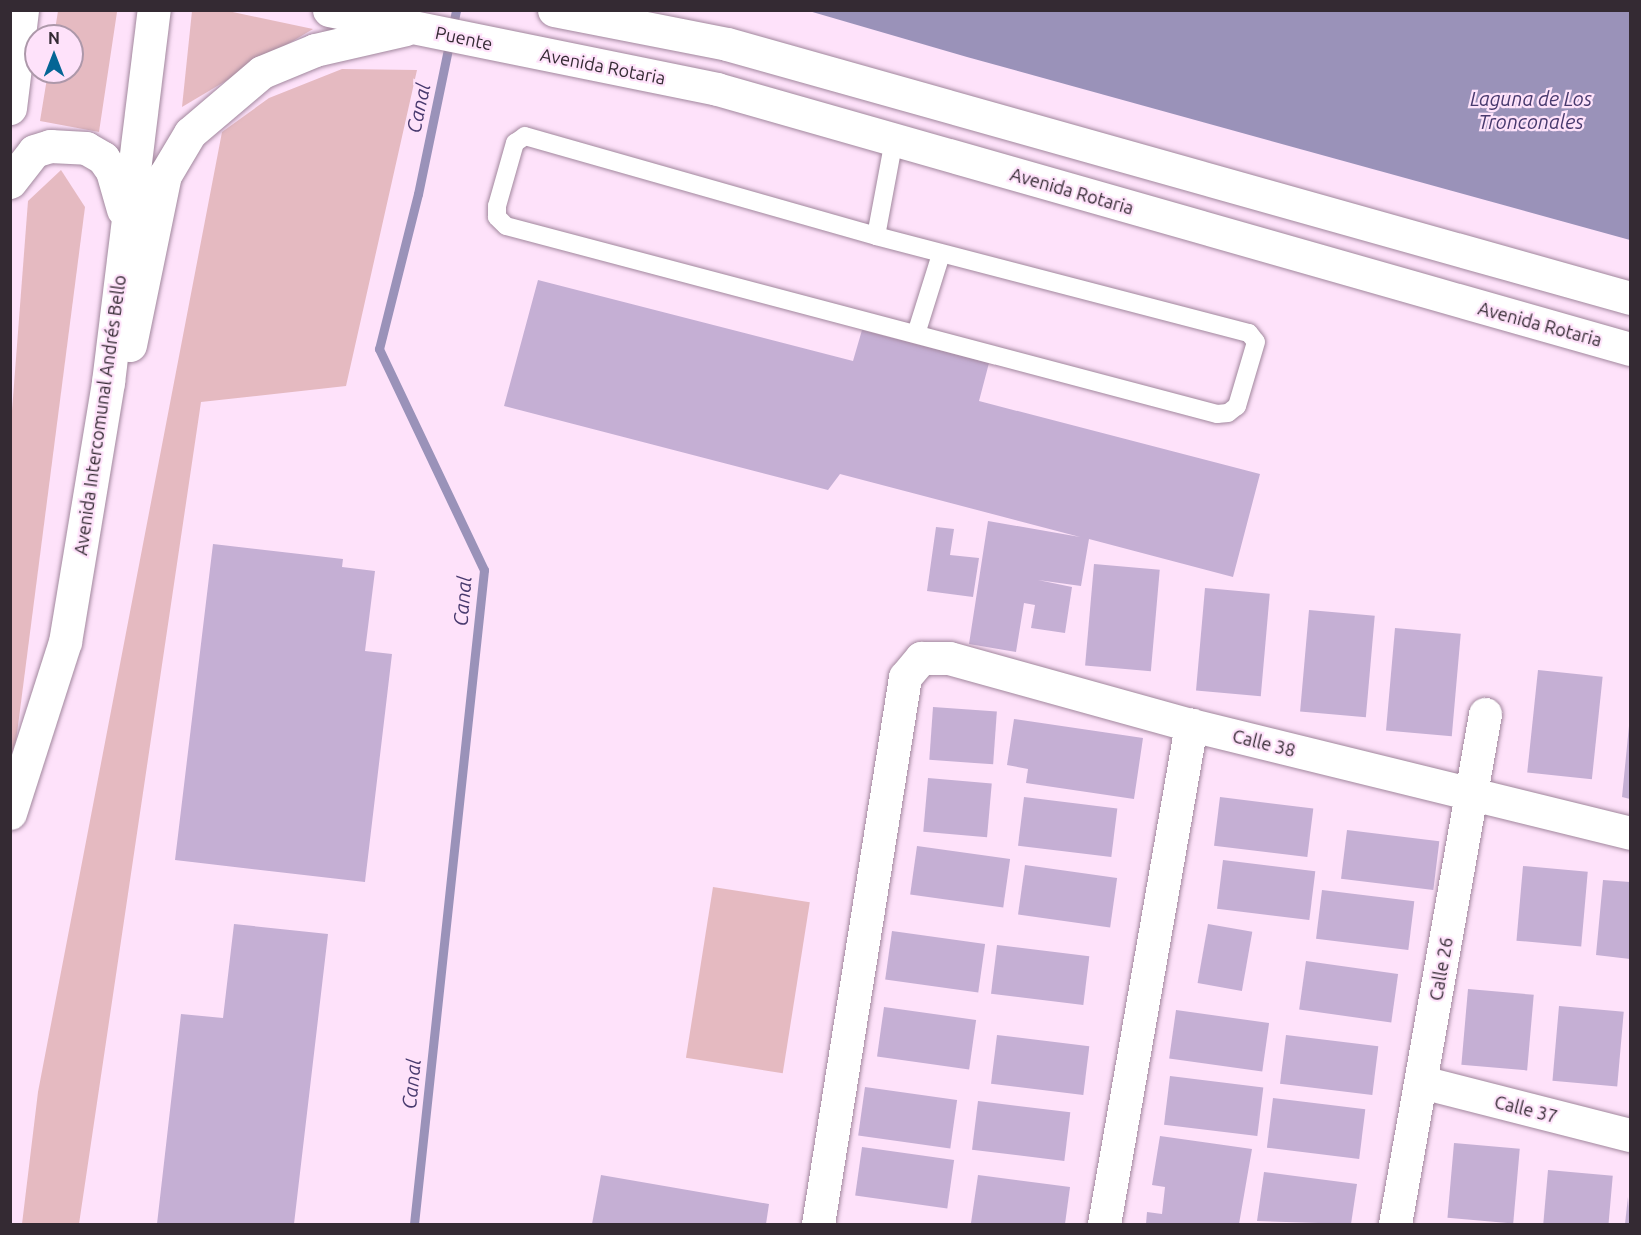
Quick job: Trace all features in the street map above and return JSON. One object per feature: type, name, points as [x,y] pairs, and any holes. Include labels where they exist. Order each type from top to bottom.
[{"type":"street","points":[[10,108],[22,10]]},
{"type":"street","name":"Avenida Intercomunal Andrés Bello","points":[[10,813],[65,642],[108,382],[154,10]]},
{"type":"street","name":"Puente","points":[[329,10],[510,48]]},
{"type":"street","points":[[555,10],[727,44],[1630,298]]},
{"type":"street","points":[[108,382],[134,340],[165,175],[189,133],[262,72],[315,50],[415,27]]},
{"type":"street","name":"Avenida Rotaria","points":[[510,48],[717,89],[1630,349]]},
{"type":"street","points":[[10,182],[34,152],[50,146],[86,148],[103,158],[112,171],[121,194],[126,229]]},
{"type":"street","name":"Calle 38","points":[[818,1224],[905,677],[921,658],[949,658],[1191,725],[1630,833]]},
{"type":"street","name":"Calle 26","points":[[1395,1224],[1422,1082],[1485,714]]},
{"type":"street","points":[[1104,1224],[1191,725]]},
{"type":"street","name":"Calle 37","points":[[1422,1082],[1630,1135]]},
{"type":"lane","points":[[525,136],[941,254],[1248,333],[1256,342],[1237,406],[1228,413],[1217,414],[506,226],[497,217],[497,206],[515,143],[525,136]]},
{"type":"lane","points":[[876,237],[894,140]]},
{"type":"lane","points":[[916,334],[941,254]]},
{"type":"shaded area","points":[[58,11],[117,12],[99,132],[40,121],[46,84],[84,84],[84,24],[56,24]]},
{"type":"shaded area","points":[[192,11],[228,11],[313,29],[182,107]]},
{"type":"shaded area","points":[[342,69],[417,70],[346,386],[201,402],[79,1224],[22,1224],[38,1092],[222,132],[269,98]]},
{"type":"shaded area","points":[[61,170],[85,207],[16,741],[11,755],[10,437],[28,201]]},
{"type":"shaded area","points":[[713,887],[810,902],[783,1073],[686,1058]]},
{"type":"water","name":"Laguna de Los Tronconales","points":[[809,11],[1630,11],[1630,240],[967,57]]},
{"type":"building","points":[[538,280],[853,361],[862,330],[989,363],[979,401],[1260,474],[1233,577],[1089,539],[1081,586],[1038,580],[1072,587],[1065,633],[1031,628],[1035,605],[1024,603],[1016,652],[969,644],[988,521],[1080,537],[840,474],[828,490],[504,406]]},
{"type":"building","points":[[936,527],[954,529],[950,555],[979,558],[973,597],[927,591]]},
{"type":"building","points":[[213,544],[343,559],[342,567],[375,571],[365,651],[392,654],[365,882],[175,860]]},
{"type":"building","points":[[1094,564],[1160,570],[1151,671],[1085,666]]},
{"type":"building","points":[[1205,588],[1270,594],[1261,696],[1196,691]]},
{"type":"building","points":[[1309,610],[1375,616],[1366,717],[1300,712]]},
{"type":"building","points":[[1395,628],[1461,634],[1452,736],[1386,731]]},
{"type":"building","points":[[1538,670],[1603,677],[1592,779],[1527,772]]},
{"type":"building","points":[[933,707],[997,711],[993,764],[929,760]]},
{"type":"building","points":[[1014,719],[1143,738],[1134,799],[1026,783],[1028,769],[1007,765]]},
{"type":"building","points":[[1630,726],[1630,799],[1622,797]]},
{"type":"building","points":[[928,778],[992,784],[987,837],[923,832]]},
{"type":"building","points":[[1024,797],[1117,808],[1111,857],[1018,846]]},
{"type":"building","points":[[1220,797],[1313,808],[1307,857],[1214,846]]},
{"type":"building","points":[[1347,830],[1439,841],[1433,890],[1341,879]]},
{"type":"building","points":[[917,846],[1010,859],[1003,908],[910,895]]},
{"type":"building","points":[[1223,860],[1315,871],[1309,920],[1217,909]]},
{"type":"building","points":[[1025,865],[1117,878],[1110,927],[1018,915]]},
{"type":"building","points":[[1523,866],[1588,872],[1581,946],[1516,941]]},
{"type":"building","points":[[1603,880],[1630,882],[1630,959],[1596,955]]},
{"type":"building","points":[[1322,890],[1414,901],[1408,950],[1316,939]]},
{"type":"building","points":[[234,924],[328,934],[294,1224],[157,1224],[181,1014],[223,1018]]},
{"type":"building","points":[[1208,924],[1252,932],[1242,991],[1198,983]]},
{"type":"building","points":[[892,931],[985,944],[978,993],[885,980]]},
{"type":"building","points":[[997,945],[1089,956],[1083,1005],[991,994]]},
{"type":"building","points":[[1306,961],[1398,974],[1391,1022],[1299,1010]]},
{"type":"building","points":[[1468,989],[1534,995],[1527,1070],[1461,1065]]},
{"type":"building","points":[[1559,1006],[1624,1012],[1617,1086],[1552,1081]]},
{"type":"building","points":[[884,1007],[976,1020],[969,1069],[877,1057]]},
{"type":"building","points":[[1176,1010],[1269,1023],[1262,1072],[1169,1059]]},
{"type":"building","points":[[997,1035],[1089,1046],[1083,1095],[991,1084]]},
{"type":"building","points":[[1286,1035],[1378,1046],[1372,1095],[1280,1084]]},
{"type":"building","points":[[1170,1076],[1263,1087],[1257,1136],[1164,1125]]},
{"type":"building","points":[[865,1087],[957,1100],[950,1148],[858,1136]]},
{"type":"building","points":[[1273,1098],[1365,1109],[1359,1159],[1267,1148]]},
{"type":"building","points":[[978,1101],[1070,1112],[1064,1161],[972,1150]]},
{"type":"building","points":[[1160,1136],[1252,1149],[1239,1224],[1146,1224],[1147,1212],[1162,1214],[1165,1187],[1152,1185]]},
{"type":"building","points":[[1454,1143],[1520,1149],[1513,1223],[1447,1218]]},
{"type":"building","points":[[862,1147],[954,1160],[947,1208],[855,1196]]},
{"type":"building","points":[[1548,1170],[1613,1176],[1609,1224],[1543,1224]]},
{"type":"building","points":[[1264,1172],[1357,1184],[1351,1224],[1257,1221]]},
{"type":"building","points":[[601,1175],[769,1204],[766,1224],[592,1224]]},
{"type":"building","points":[[978,1175],[1070,1187],[1065,1224],[971,1223]]},
{"type":"building","points":[[1628,1197],[1630,1224],[1625,1224]]},
{"type":"waterway","name":"Canal","points":[[414,1224],[484,570],[379,349],[418,194],[456,10]]}]
